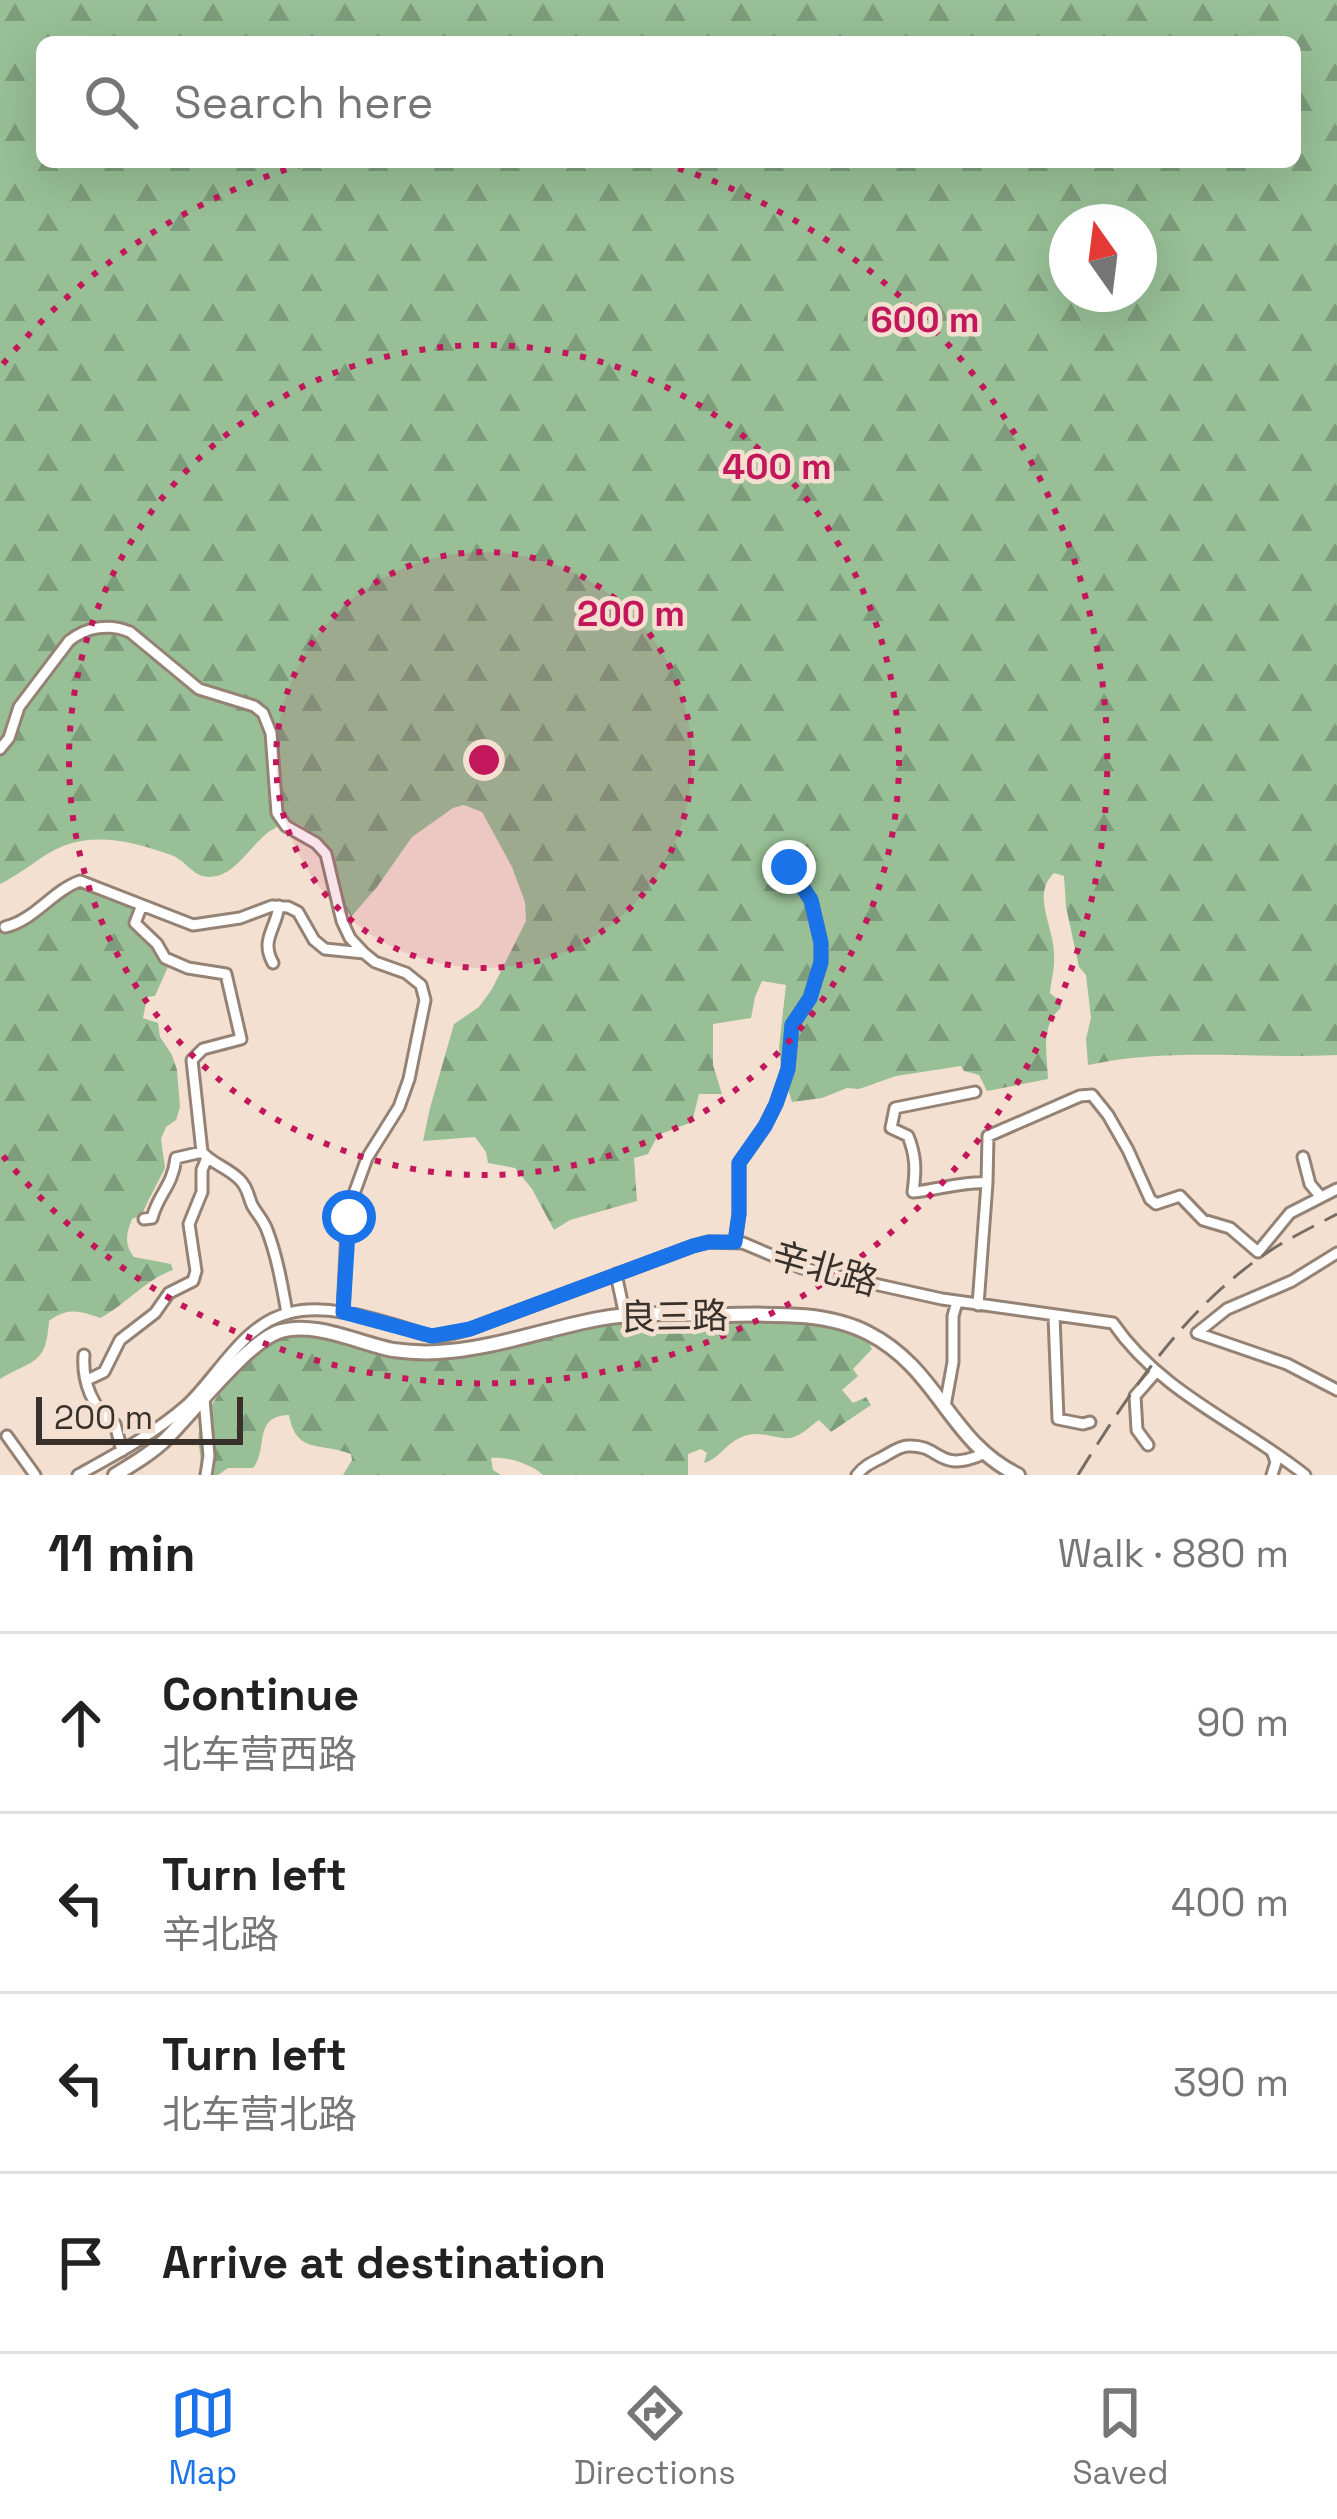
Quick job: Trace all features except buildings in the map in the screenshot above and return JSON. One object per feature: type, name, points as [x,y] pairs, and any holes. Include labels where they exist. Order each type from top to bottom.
[{"type":"main road","name":"良三路","points":[[115,1475],[158,1446],[261,1341],[294,1328],[397,1351],[434,1352],[472,1348],[597,1319],[770,1315],[845,1324],[898,1352],[932,1386],[983,1454],[1018,1475]]},
{"type":"street","points":[[0,749],[9,738],[19,707],[69,641],[102,627],[130,632],[199,689],[263,712],[271,733],[277,813],[286,826],[326,854],[350,938],[375,962],[414,978],[425,1000],[399,1107],[367,1158],[355,1191],[346,1231],[343,1312]]},
{"type":"street","points":[[735,1242],[739,1163],[776,1104],[788,1069],[792,1025],[810,998],[821,962],[811,900],[789,867]]},
{"type":"street","points":[[5,927],[24,920],[66,886],[80,881],[193,925],[288,907],[298,912],[325,949],[364,953]]},
{"type":"street","points":[[87,1380],[104,1372],[120,1340],[154,1313],[169,1293],[193,1281],[196,1271],[189,1224],[202,1192],[205,1155],[193,1060],[203,1049],[241,1039],[226,974],[188,968],[165,958],[135,923],[142,905]]},
{"type":"street","points":[[273,963],[267,936],[279,906]]},
{"type":"street","points":[[975,1092],[895,1108],[891,1128],[908,1136],[912,1147],[916,1163],[913,1192],[987,1183]]},
{"type":"street","points":[[978,1305],[988,1136],[1087,1094],[1108,1115],[1150,1199],[1156,1204],[1180,1196],[1203,1220],[1230,1228],[1258,1252],[1290,1214],[1337,1189]]},
{"type":"street","points":[[78,1475],[122,1451],[189,1403],[244,1340],[286,1313],[279,1266],[248,1190],[238,1177],[205,1155],[176,1158],[173,1180],[156,1203],[152,1218],[144,1220]]},
{"type":"street","points":[[1303,1157],[1310,1184],[1321,1197]]},
{"type":"street","name":"辛北路","points":[[286,1313],[343,1312],[443,1335],[699,1244],[735,1242],[802,1268],[956,1302],[1113,1323],[1156,1372],[1184,1395],[1305,1475]]},
{"type":"street","points":[[1337,1252],[1292,1280],[1227,1309],[1196,1333],[1287,1364],[1337,1390]]},
{"type":"street","points":[[616,1274],[625,1316]]},
{"type":"street","points":[[945,1406],[956,1302]]},
{"type":"street","points":[[1054,1316],[1058,1419],[1090,1422]]},
{"type":"street","points":[[84,1354],[82,1370],[96,1405],[115,1424],[122,1451]]},
{"type":"street","points":[[1148,1445],[1137,1430],[1135,1396],[1156,1372]]},
{"type":"street","points":[[204,1399],[206,1475]]},
{"type":"street","points":[[7,1436],[35,1475]]},
{"type":"street","points":[[857,1475],[905,1445],[923,1448],[945,1461],[964,1462],[983,1454]]},
{"type":"street","points":[[1272,1451],[1276,1462],[1272,1475]]},
{"type":"green space","points":[[0,0],[1337,0],[1337,1055],[1181,1055],[1088,1065],[1086,1039],[1091,1018],[1086,975],[1079,967],[1064,876],[1054,873],[1044,901],[1054,955],[1050,993],[1061,1008],[1047,1031],[1048,1079],[987,1091],[979,1075],[961,1066],[896,1076],[859,1089],[792,1102],[779,1048],[786,985],[762,981],[751,1018],[713,1024],[713,1065],[722,1094],[699,1094],[692,1122],[658,1135],[648,1154],[634,1158],[637,1201],[570,1220],[554,1230],[515,1168],[488,1163],[475,1137],[423,1141],[454,1024],[479,1007],[492,989],[526,921],[525,902],[512,867],[482,812],[464,805],[453,808],[412,837],[351,917],[331,853],[312,832],[292,821],[267,834],[229,871],[210,877],[176,857],[118,841],[90,840],[55,850],[0,884]]},
{"type":"green space","points":[[77,884],[136,902],[132,916],[171,960],[155,996],[147,997],[143,1018],[158,1023],[160,1037],[172,1055],[180,1107],[161,1139],[165,1168],[141,1215],[132,1219],[127,1239],[134,1257],[171,1264],[173,1270],[100,1318],[74,1312],[49,1321],[45,1346],[36,1359],[0,1379],[0,927]]},
{"type":"green space","points":[[600,1322],[799,1323],[863,1337],[872,1349],[853,1369],[858,1376],[842,1390],[853,1403],[866,1397],[871,1405],[831,1432],[819,1420],[794,1437],[751,1434],[704,1463],[707,1453],[701,1449],[688,1454],[688,1475],[543,1475],[526,1464],[491,1458],[493,1470],[501,1475],[343,1475],[351,1454],[303,1441],[289,1415],[270,1421],[253,1468],[199,1475],[199,1432],[212,1405],[245,1364],[282,1337],[325,1336],[400,1353]]},
{"type":"railway","points":[[1078,1475],[1142,1378],[1191,1319],[1247,1267],[1337,1214]]},
{"type":"route","points":[[349,1217],[343,1312],[432,1336],[470,1329],[693,1246],[735,1242],[739,1163],[776,1104],[788,1069],[792,1025],[810,998],[821,962],[811,900],[789,867]]}]
